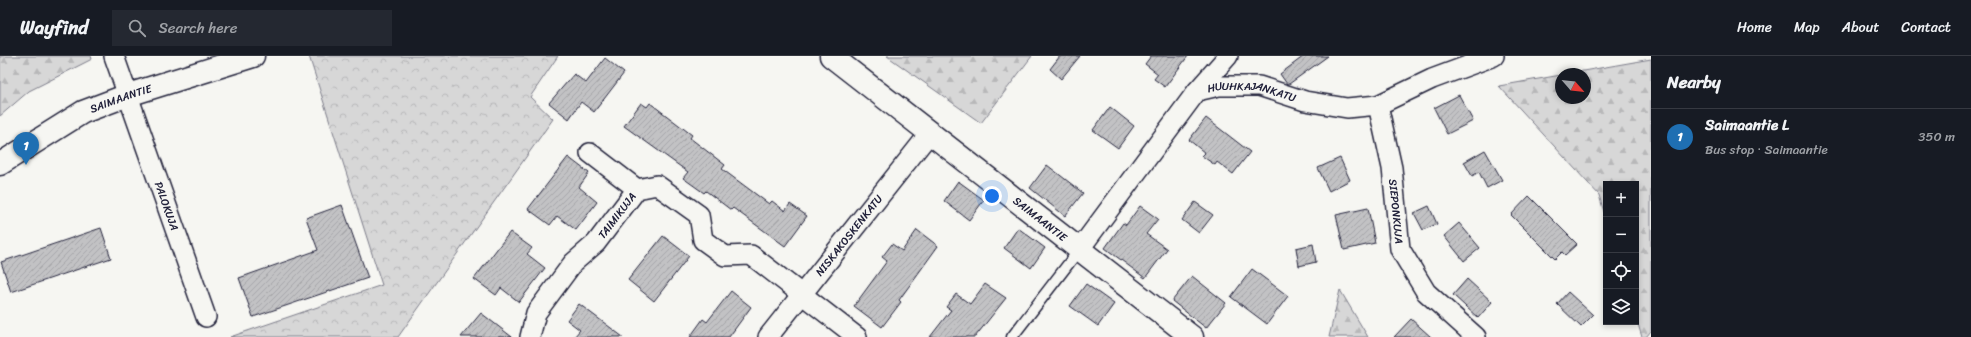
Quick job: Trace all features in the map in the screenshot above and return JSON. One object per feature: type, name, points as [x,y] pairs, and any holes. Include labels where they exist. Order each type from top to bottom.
[{"type":"street","name":"PALOKUJA","points":[[114,56],[206,317]]},
{"type":"street","name":"SAIMAANTIE","points":[[0,164],[83,112],[128,95],[252,56]]},
{"type":"street","name":"SAIMAANTIE","points":[[831,56],[929,134],[1192,337]]},
{"type":"street","points":[[1197,91],[1228,56]]},
{"type":"street","name":"HUUHKAJANKATU","points":[[1079,250],[1197,91],[1219,86],[1259,86],[1312,102],[1347,108],[1378,105],[1432,79],[1492,56]]},
{"type":"street","name":"SIEPONKUJA","points":[[1378,105],[1392,168],[1400,248],[1426,292],[1476,337]]},
{"type":"street","name":"NISKAKOSKENKATU","points":[[768,337],[929,134]]},
{"type":"street","points":[[590,153],[637,189]]},
{"type":"street","name":"TAIMIKUJA","points":[[530,337],[536,313],[573,263],[596,243],[637,189],[657,185],[699,215],[704,240],[724,256],[751,255],[858,337]]},
{"type":"lane","points":[[1012,337],[1079,250]]},
{"type":"green space","points":[[0,56],[91,56],[92,59],[29,91],[0,116]]},
{"type":"green space","points":[[309,56],[558,56],[530,97],[553,119],[398,337],[230,337],[382,285]]},
{"type":"green space","points":[[887,56],[1032,56],[981,123]]},
{"type":"green space","points":[[1651,59],[1651,331],[1646,337],[1642,337],[1638,325],[1639,181],[1603,181],[1603,209],[1599,195],[1499,86],[1555,76],[1555,104],[1591,104],[1591,70]]},
{"type":"green space","points":[[1340,290],[1368,337],[1329,337]]},
{"type":"building","points":[[1060,56],[1080,56],[1061,79],[1050,69]]},
{"type":"building","points":[[1151,56],[1188,56],[1165,87],[1154,79],[1158,74],[1145,64]]},
{"type":"building","points":[[1304,56],[1328,56],[1287,84],[1280,74]]},
{"type":"building","points":[[605,58],[624,73],[594,112],[581,102],[569,119],[549,103],[574,74],[586,83]]},
{"type":"building","points":[[1459,95],[1473,121],[1447,134],[1434,108]]},
{"type":"building","points":[[641,103],[647,107],[650,103],[692,135],[690,138],[725,165],[722,169],[769,204],[772,201],[785,211],[790,204],[807,216],[785,246],[733,208],[731,210],[706,191],[704,193],[683,178],[688,172],[624,126]]},
{"type":"building","points":[[1110,107],[1134,126],[1118,148],[1093,130]]},
{"type":"building","points":[[1206,118],[1250,152],[1233,174],[1217,162],[1215,165],[1202,156],[1205,153],[1189,140]]},
{"type":"building","points":[[1485,150],[1502,180],[1487,188],[1479,172],[1472,176],[1464,162]]},
{"type":"building","points":[[568,157],[589,173],[579,187],[597,202],[576,230],[557,216],[550,225],[528,209]]},
{"type":"building","points":[[1340,158],[1350,180],[1329,191],[1318,168]]},
{"type":"building","points":[[1047,165],[1083,193],[1065,216],[1030,188]]},
{"type":"building","points":[[958,181],[984,200],[969,220],[944,201]]},
{"type":"building","points":[[1529,196],[1577,244],[1565,255],[1562,252],[1555,259],[1511,215]]},
{"type":"building","points":[[1195,202],[1213,215],[1199,233],[1182,220]]},
{"type":"building","points":[[342,205],[368,278],[253,317],[239,278],[318,250],[306,218]]},
{"type":"building","points":[[1140,206],[1158,219],[1146,234],[1167,249],[1145,278],[1105,248],[1123,223],[1126,225]]},
{"type":"building","points":[[1429,206],[1437,224],[1423,230],[1414,213]]},
{"type":"building","points":[[1368,208],[1375,243],[1344,250],[1336,215]]},
{"type":"building","points":[[1459,223],[1480,248],[1464,261],[1444,236]]},
{"type":"building","points":[[101,228],[111,258],[11,292],[1,262]]},
{"type":"building","points":[[1018,228],[1045,248],[1031,268],[1004,248]]},
{"type":"building","points":[[917,230],[938,246],[899,300],[901,302],[882,327],[854,306],[887,261],[882,257],[892,244],[902,251]]},
{"type":"building","points":[[510,232],[532,248],[527,254],[545,268],[519,302],[501,288],[496,295],[474,279]]},
{"type":"building","points":[[663,236],[689,256],[654,301],[628,280]]},
{"type":"building","points":[[1313,244],[1316,262],[1299,266],[1296,248]]},
{"type":"building","points":[[1252,269],[1288,296],[1267,324],[1231,297]]},
{"type":"building","points":[[1192,276],[1226,303],[1206,328],[1172,301]]},
{"type":"building","points":[[1467,279],[1492,302],[1478,318],[1453,295]]},
{"type":"building","points":[[985,284],[1006,298],[975,337],[930,337],[951,310],[946,307],[956,294],[970,304]]},
{"type":"building","points":[[1086,284],[1114,304],[1098,326],[1070,306]]},
{"type":"building","points":[[731,291],[751,307],[729,337],[690,337],[703,319],[707,322]]},
{"type":"building","points":[[1568,292],[1593,315],[1581,327],[1557,304]]},
{"type":"building","points":[[579,304],[623,337],[574,337],[580,330],[567,320]]},
{"type":"building","points":[[481,313],[512,337],[461,337]]},
{"type":"building","points":[[1411,319],[1431,337],[1394,337]]},
{"type":"place","name":"Saimaantie L","points":[[26,165]]}]
